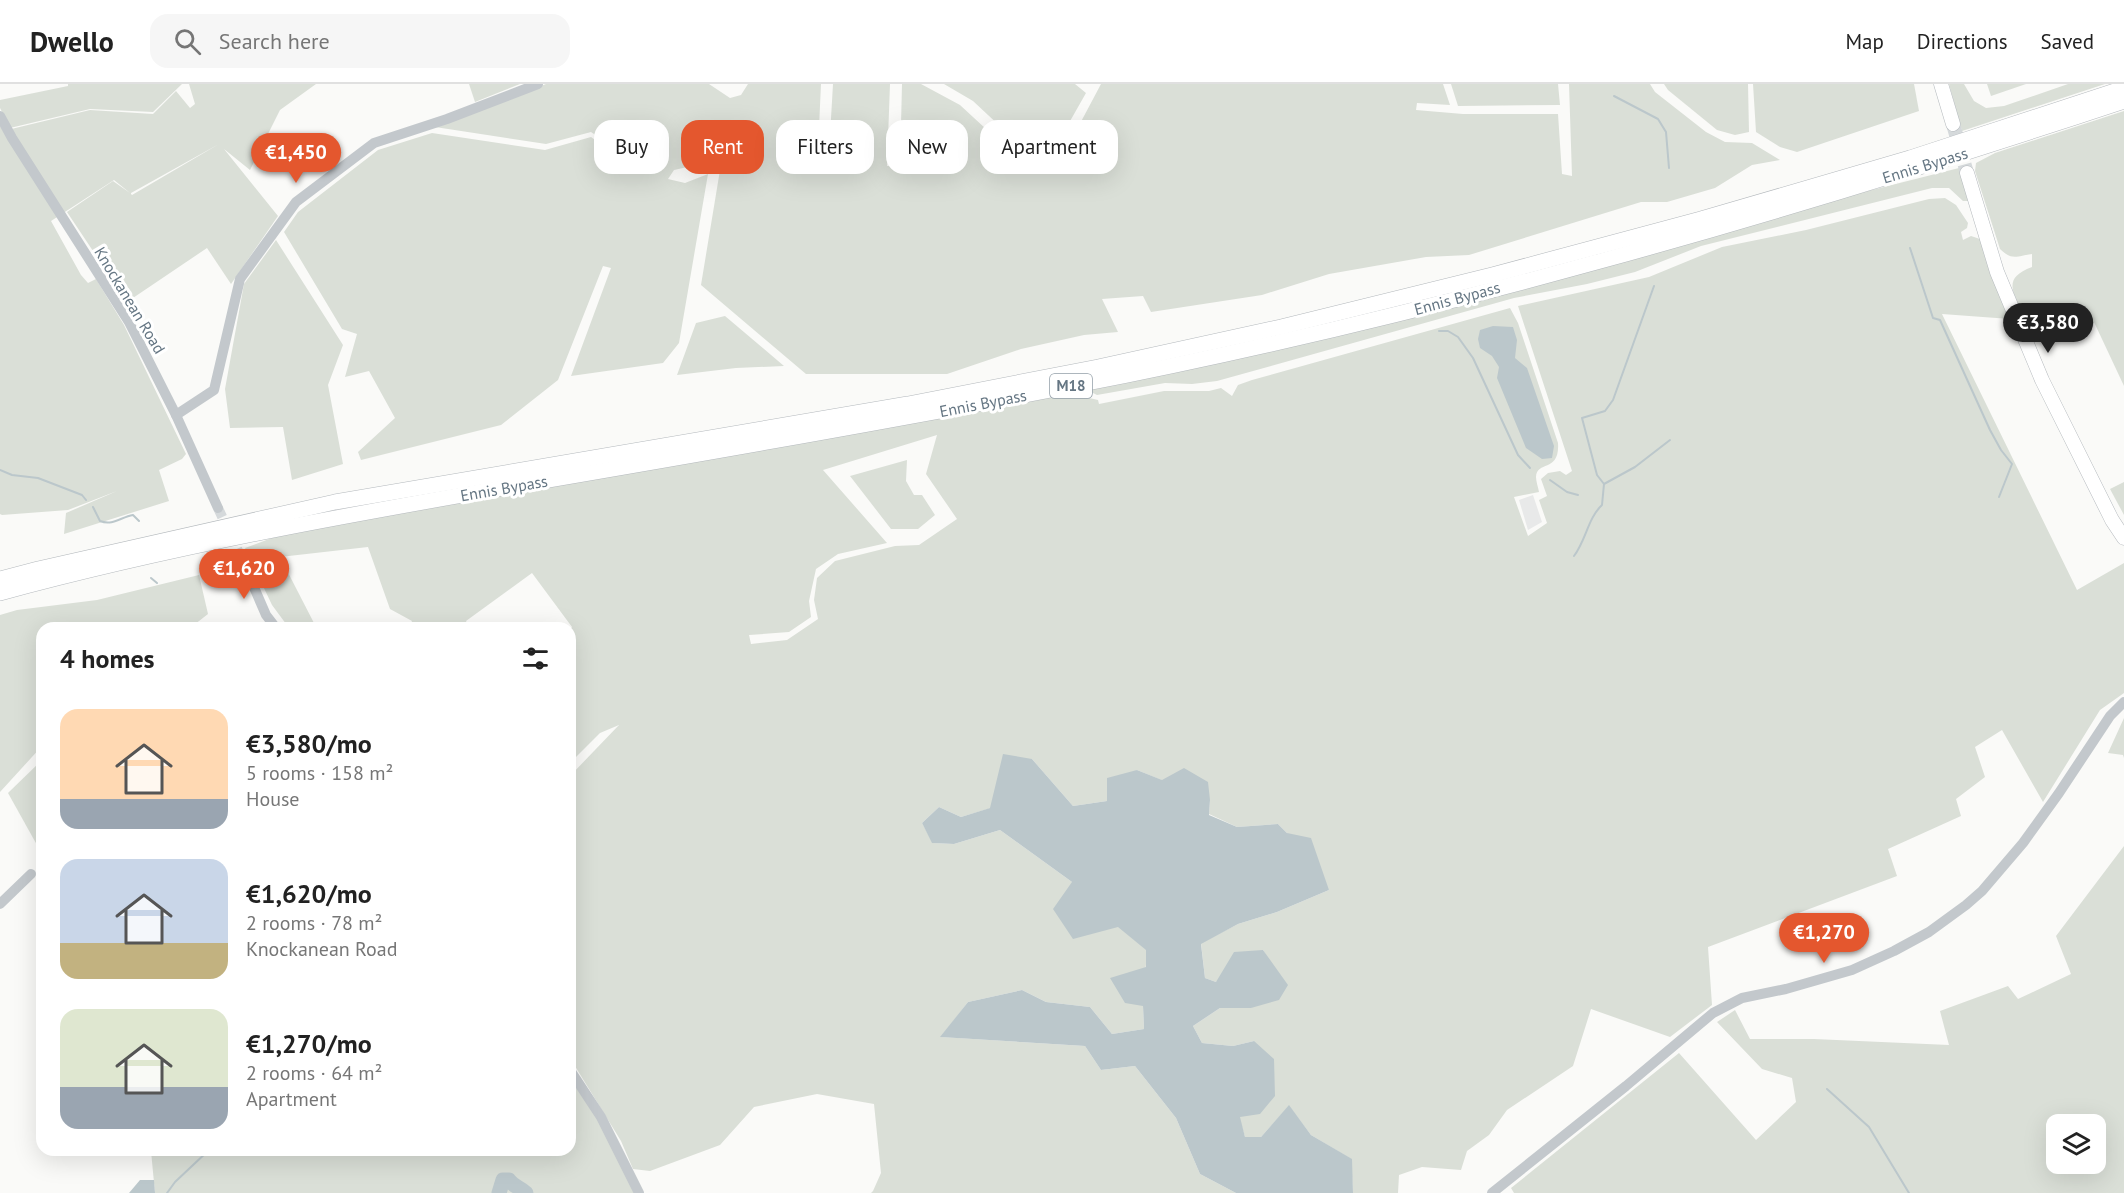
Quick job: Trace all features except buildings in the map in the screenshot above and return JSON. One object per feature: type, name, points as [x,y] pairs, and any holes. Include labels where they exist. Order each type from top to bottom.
[{"type":"highway","name":"Ennis Bypass","points":[[0,579],[335,502],[908,404],[1098,367],[1281,327],[1492,275],[1701,219],[1910,158],[2124,88]]},
{"type":"highway","name":"Ennis Bypass","points":[[0,593],[323,519],[822,433],[1083,384],[1271,343],[1399,313],[1552,273],[1822,197],[2124,101]]},
{"type":"main road","points":[[1941,84],[1953,124]]},
{"type":"main road","points":[[1967,173],[1997,272],[2042,380],[2112,520],[2124,538]]},
{"type":"street","points":[[176,415],[214,390],[240,279],[296,202],[374,143],[447,119],[537,84]]},
{"type":"street","name":"Knockanean Road","points":[[0,116],[129,322],[176,415],[218,508]]},
{"type":"street","points":[[240,555],[266,615],[271,622]]},
{"type":"street","points":[[1492,1193],[1713,1013],[1742,998],[1786,989],[1852,970],[1929,932],[1966,905],[1982,891],[2023,843],[2110,716],[2124,702]]},
{"type":"street","points":[[0,904],[31,874]]},
{"type":"street","points":[[576,1079],[601,1117],[639,1193]]},
{"type":"shaded area","points":[[68,84],[182,84],[153,112],[90,109],[10,128],[0,108],[0,100],[68,86]]},
{"type":"shaded area","points":[[189,84],[316,84],[280,110],[250,170],[224,149],[278,216],[231,284],[207,248],[127,302],[67,212],[113,181],[130,193],[114,180],[51,221],[81,275],[88,283],[96,279],[124,325],[186,454],[182,459],[159,470],[169,501],[64,534],[66,513],[117,491],[68,510],[2,515],[0,514],[0,126],[3,131],[90,110],[153,114],[176,91],[190,108],[195,104]],"holes":[[[219,144],[132,195],[131,193]]]},
{"type":"shaded area","points":[[469,84],[520,84],[475,102]]},
{"type":"shaded area","points":[[546,84],[709,84],[730,98],[741,95],[748,84],[821,84],[819,120],[776,120],[776,174],[874,174],[874,120],[831,120],[833,84],[890,84],[889,120],[886,120],[886,174],[968,174],[968,120],[901,120],[902,84],[921,84],[960,105],[980,123],[980,174],[1118,174],[1118,120],[1082,120],[1101,84],[1443,84],[1450,105],[1417,103],[1416,110],[1463,114],[1558,114],[1562,174],[1572,176],[1569,84],[1650,84],[1655,92],[1706,132],[1725,142],[1752,143],[1780,160],[1752,165],[1715,188],[1667,202],[1641,202],[1469,255],[1426,257],[1329,274],[1262,295],[1151,312],[1143,296],[1102,299],[1118,332],[1084,335],[1021,349],[947,374],[806,374],[701,285],[719,174],[764,174],[764,120],[681,120],[681,168],[674,170],[668,179],[685,183],[708,174],[679,343],[663,363],[571,376],[611,268],[603,266],[558,380],[501,425],[361,460],[358,452],[395,418],[369,371],[345,377],[357,334],[342,329],[284,232],[298,212],[378,150],[432,133],[545,150],[591,137],[594,139],[594,174],[669,174],[669,120],[594,120],[594,134],[591,132],[546,144],[435,127]]},
{"type":"shaded area","points":[[944,84],[1075,84],[1086,93],[1071,120],[993,120],[973,101]]},
{"type":"shaded area","points":[[1451,84],[1558,84],[1560,105],[1458,106]]},
{"type":"shaded area","points":[[1664,84],[1748,84],[1749,132],[1735,135],[1717,130],[1668,90]]},
{"type":"shaded area","points":[[1753,84],[1914,84],[1919,111],[1797,152],[1780,147],[1756,132]]},
{"type":"shaded area","points":[[1949,84],[1964,84],[1974,101],[1986,108],[2004,106],[2068,84],[2105,84],[1962,131]]},
{"type":"shaded area","points":[[1987,84],[2026,84],[1991,96]]},
{"type":"shaded area","points":[[2124,111],[2124,386],[2094,322],[2093,326],[2036,321],[2033,312],[2023,316],[2012,287],[2017,276],[2032,267],[2032,254],[2011,256],[2000,249],[1975,171],[1976,163],[1995,153]]},
{"type":"shaded area","points":[[1959,168],[1969,201],[1963,201],[1949,188],[1932,188],[1701,246],[1635,272],[1514,298],[1217,381],[1192,384],[1165,383],[1097,395],[1085,389]]},
{"type":"shaded area","points":[[1945,198],[1956,205],[1968,223],[1967,228],[1961,232],[1963,240],[1971,236],[1980,239],[2010,319],[1942,314],[2077,590],[2124,563],[2124,693],[2100,710],[2043,802],[2002,730],[1975,747],[1985,777],[1956,799],[1961,816],[1888,849],[1897,876],[1708,947],[1712,1005],[1670,1037],[1591,1009],[1573,1066],[1507,1110],[1489,1135],[1467,1151],[1461,1170],[1422,1167],[1399,1175],[1398,1193],[1353,1193],[1351,1159],[1311,1135],[1289,1106],[1261,1137],[1245,1137],[1239,1117],[1254,1041],[1233,1046],[1202,1043],[1193,1026],[1220,1008],[1251,1008],[1272,965],[1263,950],[1216,982],[1205,978],[1201,943],[1238,924],[1277,912],[1329,890],[1287,833],[1278,824],[1237,827],[1209,814],[1210,800],[1137,770],[1107,801],[1073,806],[1032,759],[991,808],[961,817],[939,807],[922,823],[933,843],[954,844],[1000,830],[1072,882],[1147,950],[1143,1006],[1144,1029],[1112,1034],[1090,1007],[1046,1002],[1022,990],[968,1002],[941,1037],[1085,1046],[1101,1070],[1135,1066],[1176,1118],[1200,1174],[1236,1193],[871,1193],[881,1173],[874,1104],[817,1094],[754,1107],[720,1145],[650,1171],[633,1169],[621,1141],[576,1068],[576,770],[619,725],[600,733],[576,757],[576,622],[568,622],[532,573],[466,622],[412,622],[390,609],[368,547],[280,557],[313,622],[285,622],[272,605],[245,548],[277,536],[1068,393],[1098,400],[1099,404],[1164,391],[1209,391],[1221,388],[1232,396],[1238,385],[1252,380],[1510,308],[1518,323],[1558,443],[1556,459],[1537,472],[1539,492],[1514,497],[1528,536],[1547,523],[1539,500],[1547,496],[1541,479],[1548,473],[1560,471],[1566,475],[1572,471],[1518,306],[1649,277],[1722,247],[1806,230],[1929,199]],"holes":[[[937,435],[926,474],[957,519],[919,545],[895,546],[835,561],[817,578],[814,600],[818,619],[787,640],[751,644],[749,635],[789,632],[811,617],[809,601],[816,569],[838,554],[887,543],[823,470]]]},
{"type":"shaded area","points":[[276,240],[343,345],[328,385],[343,464],[292,480],[283,427],[230,428],[225,389],[244,284]]},
{"type":"shaded area","points":[[725,316],[784,366],[736,368],[677,375],[696,323]]},
{"type":"shaded area","points":[[1493,326],[1513,327],[1517,340],[1515,358],[1527,368],[1554,446],[1552,458],[1542,459],[1526,448],[1497,378],[1499,367],[1492,356],[1480,348],[1478,339],[1480,330]]},
{"type":"shaded area","points":[[907,460],[906,481],[914,495],[922,495],[935,515],[918,529],[891,529],[850,476]]},
{"type":"shaded area","points":[[2124,482],[2124,515],[2110,489]]},
{"type":"shaded area","points":[[1533,495],[1542,522],[1528,530],[1519,500]]},
{"type":"shaded area","points":[[199,575],[208,614],[198,622],[36,622],[36,753],[0,792],[0,615],[17,610],[97,600]]},
{"type":"shaded area","points":[[2124,718],[2124,758],[2123,755],[2108,753]]},
{"type":"shaded area","points":[[1003,754],[1032,759],[1073,806],[1107,801],[1107,778],[1137,770],[1162,780],[1184,768],[1208,782],[1209,815],[1237,827],[1278,824],[1287,833],[1311,838],[1329,890],[1277,912],[1238,924],[1201,944],[1205,978],[1216,982],[1234,952],[1263,950],[1288,985],[1279,1000],[1251,1008],[1220,1008],[1193,1026],[1202,1043],[1233,1046],[1254,1041],[1274,1059],[1275,1096],[1260,1114],[1240,1117],[1245,1137],[1261,1137],[1289,1105],[1311,1135],[1352,1159],[1353,1193],[1236,1193],[1200,1174],[1176,1118],[1135,1066],[1101,1070],[1085,1046],[940,1037],[968,1002],[1022,990],[1046,1002],[1090,1007],[1112,1034],[1144,1029],[1143,1006],[1125,1003],[1110,978],[1146,967],[1146,950],[1118,927],[1073,939],[1053,909],[1072,882],[1000,830],[954,844],[932,843],[922,823],[939,807],[961,817],[990,808]]},
{"type":"shaded area","points":[[36,766],[36,843],[8,793]]},
{"type":"shaded area","points":[[2124,846],[2124,1193],[1514,1193],[1511,1188],[1679,1053],[1756,1140],[1796,1102],[1792,1078],[1762,1069],[1717,1022],[1735,1010],[1750,1039],[1814,1039],[1949,1045],[1940,1011],[2008,986],[2018,999],[2071,974],[2056,936]]},
{"type":"shaded area","points":[[576,1088],[599,1121],[634,1193],[155,1193],[151,1156],[576,1156]]},
{"type":"shaded area","points":[[140,1180],[154,1180],[155,1193],[129,1193]]},
{"type":"waterway","points":[[1614,96],[1658,119],[1666,132],[1669,168]]},
{"type":"waterway","points":[[1910,248],[1933,318],[1940,320],[1990,430],[2012,464],[1999,497]]},
{"type":"waterway","points":[[1574,556],[1593,516],[1602,505],[1604,484],[1597,475],[1582,418],[1605,411],[1613,400],[1654,286]]},
{"type":"waterway","points":[[1439,331],[1448,331],[1458,337],[1473,358],[1518,455],[1530,468]]},
{"type":"waterway","points":[[1604,484],[1635,467],[1670,440]]},
{"type":"waterway","points":[[0,470],[12,475],[38,478],[82,495],[86,500]]},
{"type":"waterway","points":[[1550,480],[1567,492],[1578,495]]},
{"type":"waterway","points":[[93,507],[100,521],[113,522],[133,515],[139,521]]},
{"type":"waterway","points":[[151,578],[157,583]]},
{"type":"waterway","points":[[1827,1089],[1869,1127],[1909,1193]]},
{"type":"waterway","points":[[167,1193],[175,1182],[203,1156]]},
{"type":"waterway","points":[[499,1193],[503,1180],[509,1180],[526,1193]]},
{"type":"tunnel","points":[[1953,124],[1967,173]]},
{"type":"tunnel","points":[[218,508],[240,555]]}]
